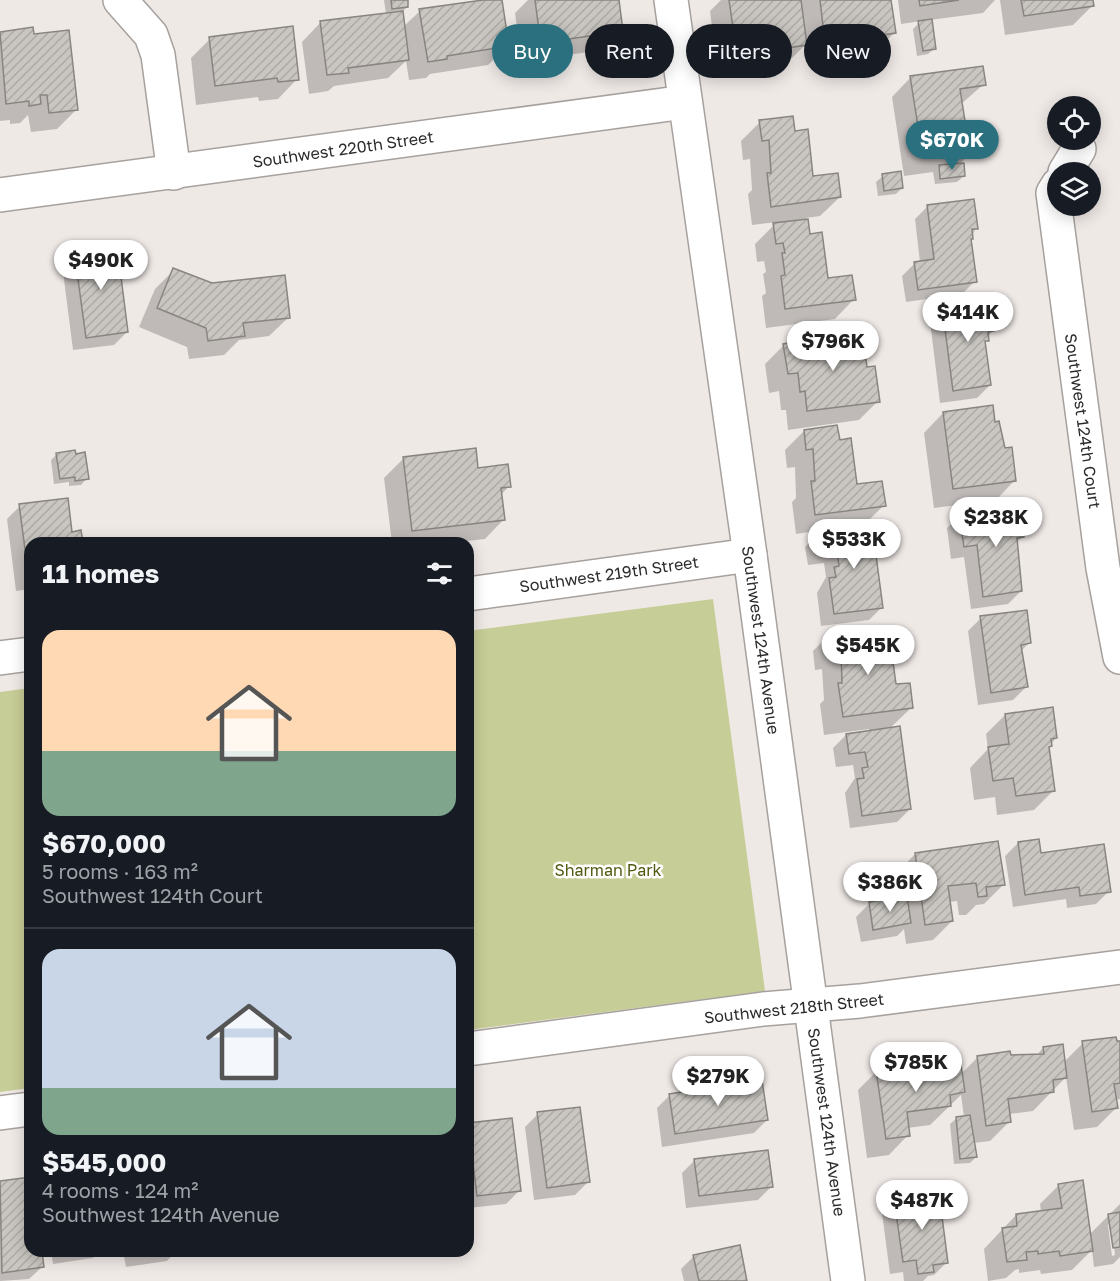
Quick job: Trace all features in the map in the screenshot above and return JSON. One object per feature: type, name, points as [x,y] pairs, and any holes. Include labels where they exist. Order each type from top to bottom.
[{"type":"street","points":[[120,0],[139,18],[151,35],[158,55],[174,172]]},
{"type":"street","name":"Southwest 124th Avenue","points":[[671,0],[750,555],[848,1281]]},
{"type":"street","name":"Southwest 220th Street","points":[[0,195],[685,102]]},
{"type":"street","name":"Southwest 124th Court","points":[[1056,216],[1103,568],[1116,622],[1120,657]]},
{"type":"street","name":"Southwest 219th Street","points":[[474,593],[750,555]]},
{"type":"street","points":[[0,658],[24,655]]},
{"type":"street","name":"Southwest 218th Street","points":[[474,1048],[763,1009],[1120,967]]},
{"type":"street","points":[[0,1113],[24,1109]]},
{"type":"green space","name":"Sharman Park","points":[[713,599],[765,991],[474,1029],[474,630]]},
{"type":"green space","points":[[24,689],[24,1089],[0,1092],[0,692]]},
{"type":"building","points":[[391,0],[408,0],[408,7],[392,9]]},
{"type":"building","points":[[483,0],[502,0],[506,24],[492,24],[492,49],[447,56],[447,59],[428,62],[419,9]]},
{"type":"building","points":[[535,0],[619,0],[622,24],[585,24],[585,37],[573,38],[573,24],[538,24]]},
{"type":"building","points":[[729,0],[801,0],[804,45],[792,47],[792,24],[732,24]]},
{"type":"building","points":[[820,0],[891,0],[896,33],[891,34],[891,24],[823,24]]},
{"type":"building","points":[[919,0],[959,0],[920,6]]},
{"type":"building","points":[[1021,0],[1093,0],[1094,6],[1024,16]]},
{"type":"building","points":[[403,11],[409,60],[348,68],[349,73],[327,75],[320,21]]},
{"type":"building","points":[[932,19],[936,49],[923,51],[918,21]]},
{"type":"building","points":[[293,26],[299,80],[278,82],[277,78],[215,86],[209,37]]},
{"type":"building","points":[[33,27],[34,34],[69,30],[78,110],[49,113],[47,95],[40,95],[41,104],[29,106],[29,101],[6,104],[0,32]]},
{"type":"building","points":[[983,66],[986,85],[960,89],[965,121],[972,121],[976,150],[923,158],[910,76]]},
{"type":"building","points":[[793,116],[795,131],[808,129],[813,176],[838,173],[841,197],[771,207],[767,173],[771,173],[769,140],[762,141],[759,120]]},
{"type":"building","points":[[964,163],[965,176],[940,179],[939,165]]},
{"type":"building","points":[[901,171],[903,188],[884,191],[882,174]]},
{"type":"building","points":[[974,199],[978,229],[972,229],[973,239],[971,239],[977,282],[918,290],[914,262],[934,259],[927,205]]},
{"type":"building","points":[[808,219],[810,234],[822,232],[828,278],[852,275],[856,300],[785,309],[781,276],[785,275],[782,253],[785,253],[783,243],[776,244],[773,223]]},
{"type":"building","points":[[117,245],[128,332],[86,338],[74,250]]},
{"type":"building","points":[[173,268],[212,283],[285,275],[290,318],[243,323],[245,336],[208,341],[206,328],[157,308]]},
{"type":"building","points":[[990,301],[994,331],[988,332],[989,341],[985,341],[991,385],[953,391],[942,306]]},
{"type":"building","points":[[862,332],[867,367],[875,366],[880,402],[807,411],[805,391],[800,392],[798,373],[788,374],[783,344]]},
{"type":"building","points":[[993,405],[995,422],[999,421],[1005,448],[1012,447],[1016,481],[953,489],[943,412]]},
{"type":"building","points":[[837,425],[840,440],[851,438],[857,484],[882,481],[886,506],[815,515],[811,481],[815,481],[813,449],[806,450],[804,430]]},
{"type":"building","points":[[476,448],[478,468],[508,464],[511,487],[501,488],[505,520],[412,531],[403,457]]},
{"type":"building","points":[[75,450],[76,454],[85,452],[89,479],[75,481],[75,477],[60,479],[56,453]]},
{"type":"building","points":[[68,498],[72,532],[81,530],[82,537],[24,537],[24,542],[19,504]]},
{"type":"building","points":[[1019,506],[1024,537],[1017,538],[1022,591],[983,597],[977,545],[964,547],[959,514]]},
{"type":"building","points":[[872,525],[883,608],[834,614],[829,578],[836,577],[834,567],[839,566],[837,551],[821,553],[818,533]]},
{"type":"building","points":[[1027,610],[1031,643],[1021,645],[1028,687],[991,693],[980,616]]},
{"type":"building","points":[[865,626],[868,641],[879,639],[880,648],[891,647],[896,684],[910,683],[913,708],[843,717],[838,683],[842,683],[841,650],[834,651],[831,631]]},
{"type":"building","points":[[1053,707],[1057,738],[1051,739],[1052,746],[1049,747],[1055,791],[1016,796],[1013,778],[993,781],[988,747],[1009,744],[1005,714]]},
{"type":"building","points":[[900,726],[911,809],[862,816],[857,779],[864,778],[862,768],[868,767],[865,752],[849,754],[846,734]]},
{"type":"building","points":[[1039,839],[1041,853],[1104,844],[1111,892],[1080,896],[1079,887],[1025,895],[1018,842]]},
{"type":"building","points":[[998,841],[1005,885],[986,887],[987,896],[978,897],[976,883],[948,886],[953,921],[925,925],[915,853]]},
{"type":"building","points":[[907,896],[911,923],[873,930],[869,902]]},
{"type":"building","points":[[1116,1037],[1117,1041],[1120,1041],[1120,1083],[1114,1084],[1118,1108],[1092,1112],[1082,1041]]},
{"type":"building","points":[[1063,1044],[1067,1078],[1053,1080],[1054,1092],[1008,1099],[1011,1122],[986,1126],[977,1056],[1010,1051],[1011,1055],[1044,1054],[1043,1047]]},
{"type":"building","points":[[960,1058],[965,1092],[950,1095],[951,1106],[907,1112],[910,1136],[886,1139],[876,1070],[909,1065],[910,1070],[931,1067],[932,1070],[941,1068],[940,1061]]},
{"type":"building","points":[[762,1080],[768,1120],[675,1134],[669,1094]]},
{"type":"building","points":[[580,1107],[590,1182],[547,1188],[537,1112]]},
{"type":"building","points":[[970,1115],[977,1157],[960,1159],[956,1117]]},
{"type":"building","points":[[512,1118],[521,1191],[477,1196],[474,1172],[474,1122]]},
{"type":"building","points":[[768,1150],[773,1187],[699,1196],[694,1159]]},
{"type":"building","points":[[24,1178],[24,1257],[43,1257],[44,1267],[2,1273],[0,1181]]},
{"type":"building","points":[[1083,1180],[1093,1251],[1060,1256],[1059,1251],[1038,1254],[1038,1251],[1026,1252],[1027,1260],[1007,1262],[1002,1228],[1017,1226],[1016,1214],[1062,1208],[1058,1184]]},
{"type":"building","points":[[939,1193],[948,1263],[933,1265],[934,1272],[918,1274],[916,1260],[903,1262],[894,1199]]},
{"type":"building","points":[[1120,1212],[1120,1247],[1113,1248],[1108,1214]]},
{"type":"building","points":[[740,1245],[747,1281],[699,1281],[693,1255]]}]
